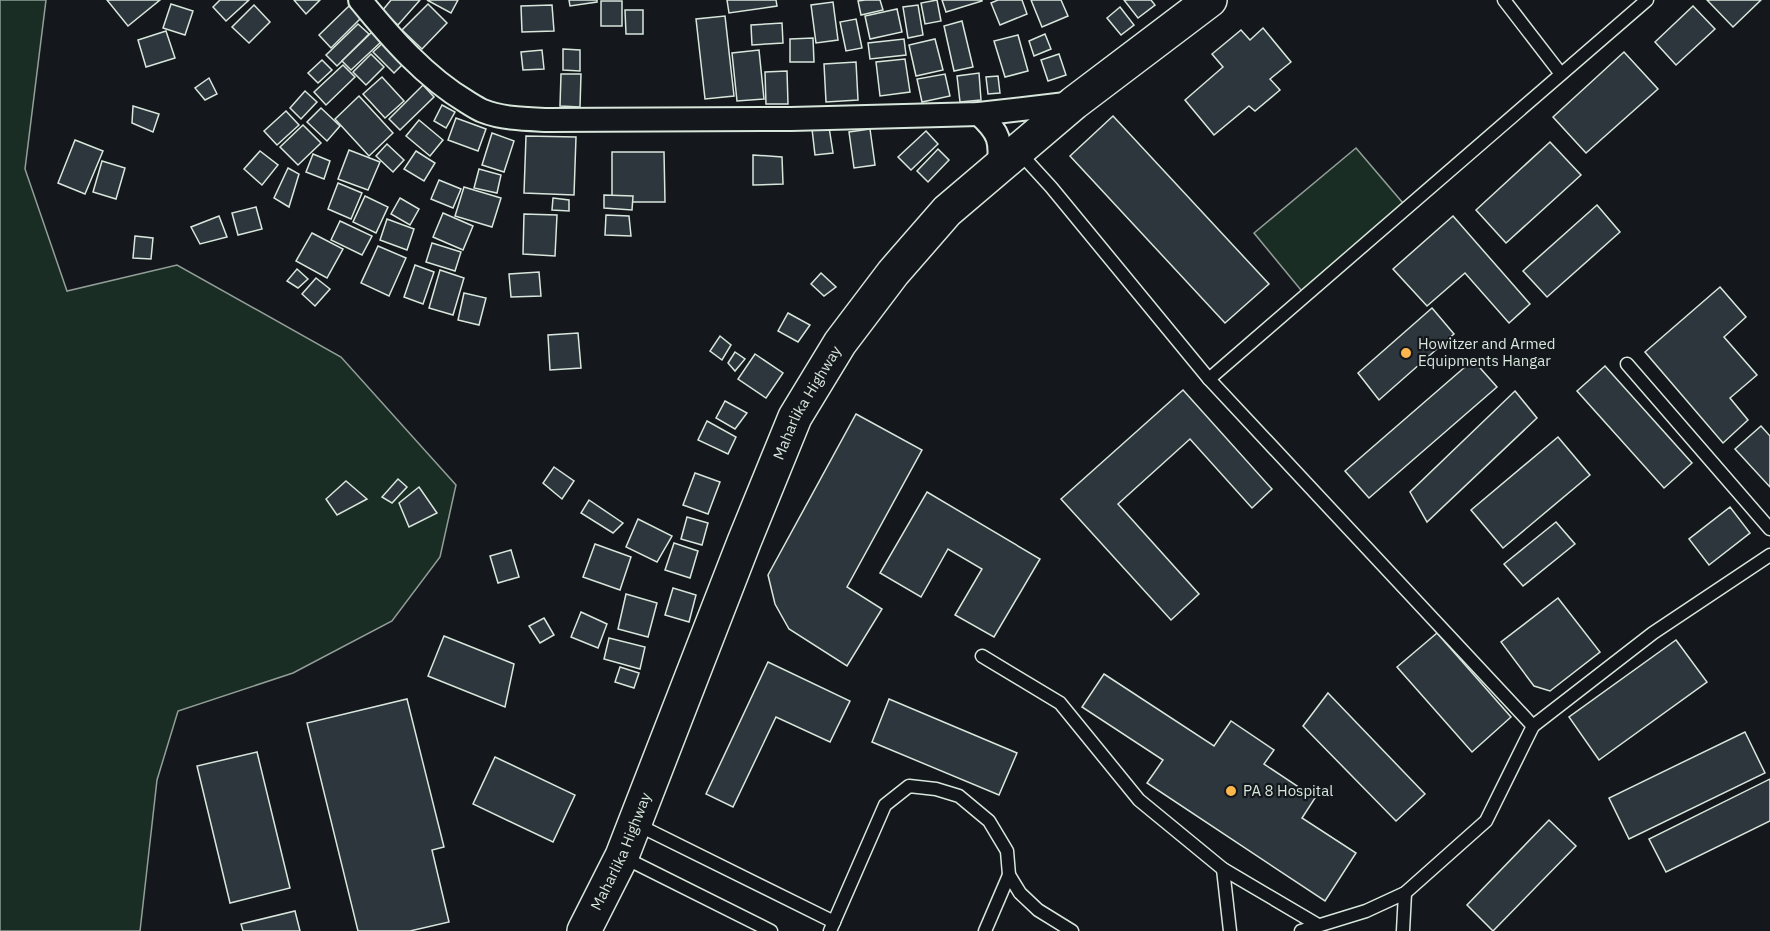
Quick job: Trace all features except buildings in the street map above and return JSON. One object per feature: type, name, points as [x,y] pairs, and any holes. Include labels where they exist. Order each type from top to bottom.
[{"type":"highway","name":"Maharlika Highway","points":[[584,931],[622,856],[795,417],[840,343],[893,273],[947,210],[1074,103],[1210,0]]},
{"type":"street","points":[[360,0],[421,67],[453,93],[483,111],[512,117],[559,120],[803,119],[979,114],[1074,103]]},
{"type":"street","points":[[979,114],[991,125],[1000,139],[1008,160]]},
{"type":"lane","points":[[1504,0],[1561,74]]},
{"type":"lane","points":[[1209,379],[1647,0]]},
{"type":"lane","points":[[1008,160],[1052,187],[1209,379],[1533,726]]},
{"type":"lane","points":[[1627,364],[1770,529]]},
{"type":"lane","points":[[1301,931],[1366,911],[1405,892],[1486,821],[1533,726],[1653,633],[1770,555]]},
{"type":"lane","points":[[982,656],[1060,703],[1139,800],[1223,868],[1318,925]]},
{"type":"lane","points":[[635,823],[832,927],[885,804],[909,786],[936,789],[959,796],[989,821],[1007,851],[1009,874],[1020,893],[1038,910],[1072,931]]},
{"type":"lane","points":[[622,856],[771,931]]},
{"type":"lane","points":[[1223,868],[1230,931]]},
{"type":"lane","points":[[985,931],[1009,874]]},
{"type":"lane","points":[[1403,931],[1405,892]]},
{"type":"green space","points":[[0,0],[46,0],[25,169],[67,291],[177,265],[341,357],[456,485],[440,557],[392,621],[293,673],[178,711],[157,780],[140,931],[0,931]]},
{"type":"green space","points":[[1356,148],[1408,209],[1305,295],[1254,233]]},
{"type":"place","name":"Howitzer and Armed Equipments Hangar","points":[[1406,353]]},
{"type":"place","name":"PA 8 Hospital","points":[[1231,791]]}]
